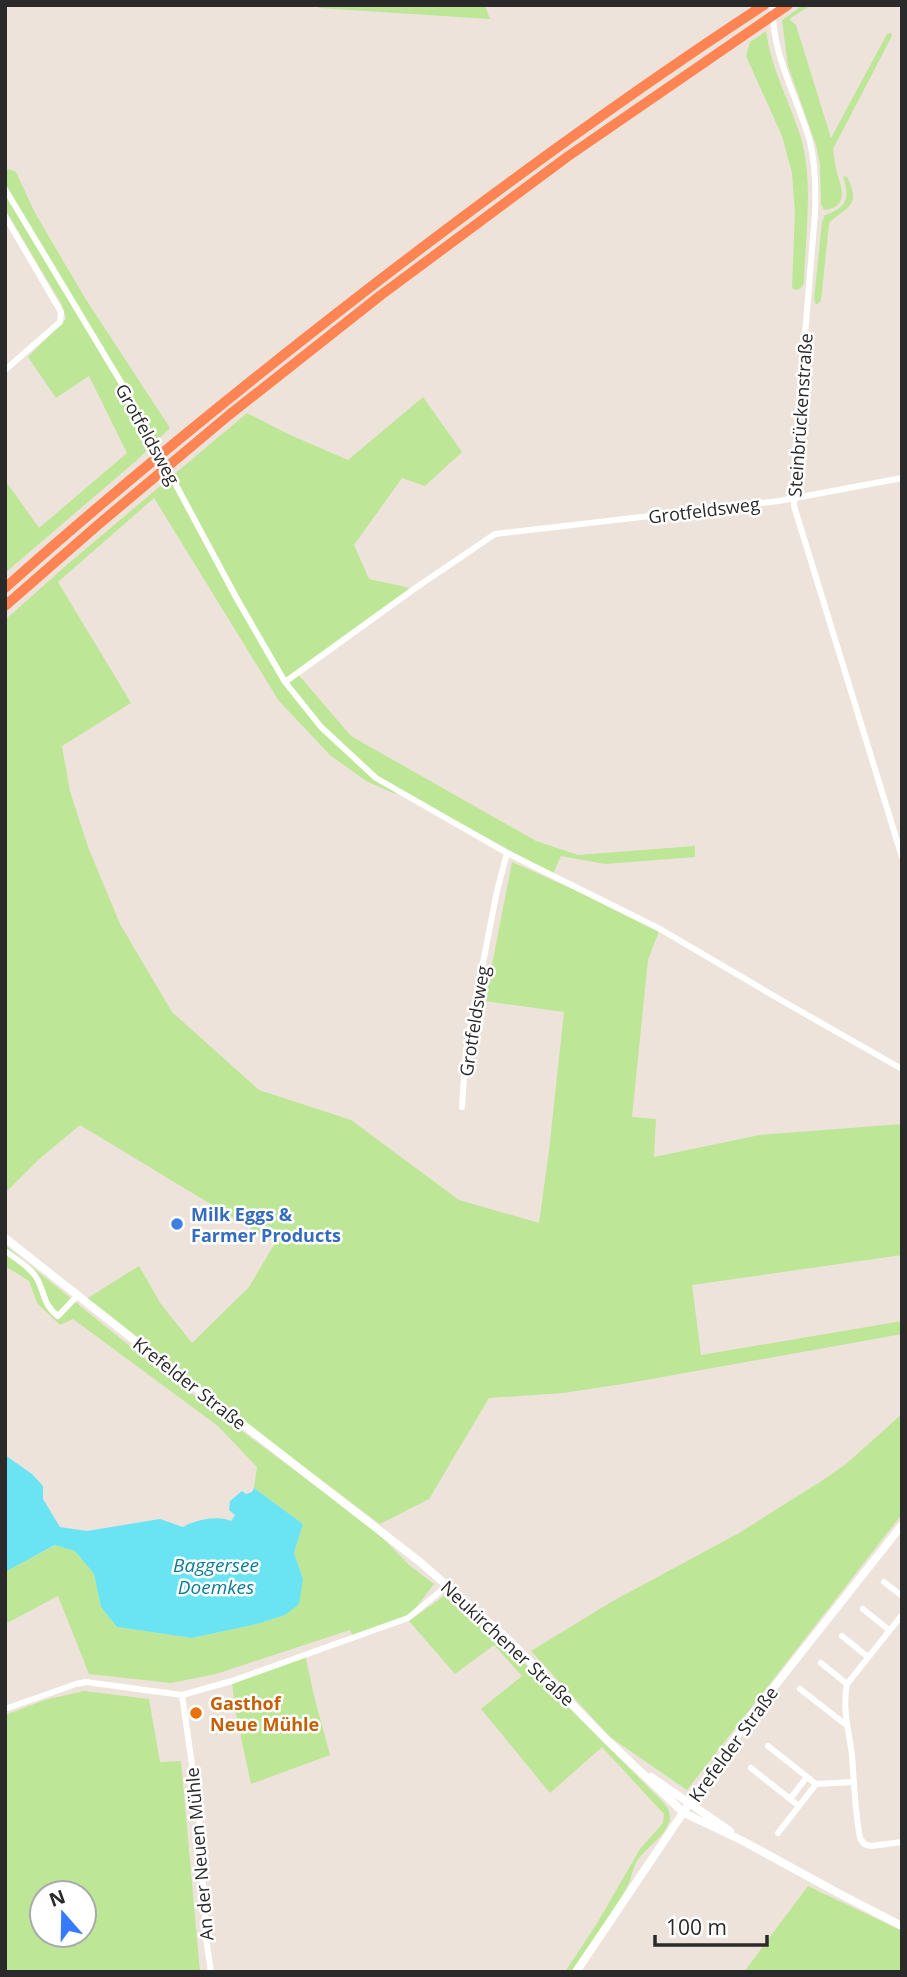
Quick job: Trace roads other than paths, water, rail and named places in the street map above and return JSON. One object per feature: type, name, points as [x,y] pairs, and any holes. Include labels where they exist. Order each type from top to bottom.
[{"type":"highway","points":[[5,588],[220,406],[422,248],[559,147],[764,5]]},
{"type":"highway","points":[[5,606],[229,415],[381,295],[567,157],[788,5]]},
{"type":"main road","name":"Krefelder Straße","points":[[5,1238],[375,1527]]},
{"type":"main road","name":"Krefelder Straße","points":[[576,1972],[751,1716],[902,1525]]},
{"type":"main road","name":"Neukirchener Straße","points":[[375,1527],[448,1585],[508,1639],[607,1740],[684,1812],[902,1926]]},
{"type":"main road","name":"Neukirchener Straße","points":[[634,1765],[743,1841]]},
{"type":"street","name":"Steinbrückenstraße","points":[[773,5],[775,40],[784,73],[809,139],[816,177],[793,498],[902,857]]},
{"type":"street","name":"Grotfeldsweg","points":[[5,189],[79,309],[285,682],[321,727],[376,778],[507,853],[660,929],[902,1069]]},
{"type":"street","points":[[5,216],[61,312],[60,322],[5,370]]},
{"type":"street","name":"Grotfeldsweg","points":[[285,682],[495,534],[779,501],[902,478]]},
{"type":"street","name":"Grotfeldsweg","points":[[462,1107],[466,1050],[507,853]]},
{"type":"street","points":[[5,1251],[23,1263],[36,1277],[51,1311],[58,1316],[77,1296]]},
{"type":"street","points":[[884,1582],[902,1597]]},
{"type":"street","points":[[5,1709],[86,1682],[182,1695],[232,1681],[408,1618],[448,1585]]},
{"type":"street","points":[[863,1609],[889,1630]]},
{"type":"street","points":[[902,1615],[847,1684],[845,1695],[845,1724],[849,1734],[859,1830],[864,1844],[871,1846],[902,1842]]},
{"type":"street","points":[[842,1636],[868,1657]]},
{"type":"street","points":[[821,1663],[847,1684]]},
{"type":"street","points":[[800,1689],[845,1724]]},
{"type":"street","name":"An der Neuen Mühle","points":[[182,1695],[199,1814],[206,1938],[211,1972]]},
{"type":"street","points":[[768,1746],[816,1784],[853,1782]]},
{"type":"street","points":[[751,1768],[799,1806]]},
{"type":"street","points":[[790,1799],[807,1777]]},
{"type":"street","points":[[778,1833],[816,1784]]},
{"type":"water","name":"Baggersee Doemkes","points":[[5,1455],[32,1474],[43,1486],[43,1499],[60,1527],[87,1531],[160,1519],[183,1527],[207,1519],[231,1521],[235,1515],[229,1510],[230,1501],[242,1491],[246,1494],[254,1488],[303,1524],[294,1553],[303,1579],[299,1604],[285,1615],[257,1624],[192,1638],[117,1627],[101,1607],[94,1574],[75,1551],[55,1545],[5,1572]]},
{"type":"place","name":"Milk Eggs & Farmer Products","points":[[177,1224]]},
{"type":"place","name":"Gasthof Neue Mühle","points":[[196,1713]]}]
